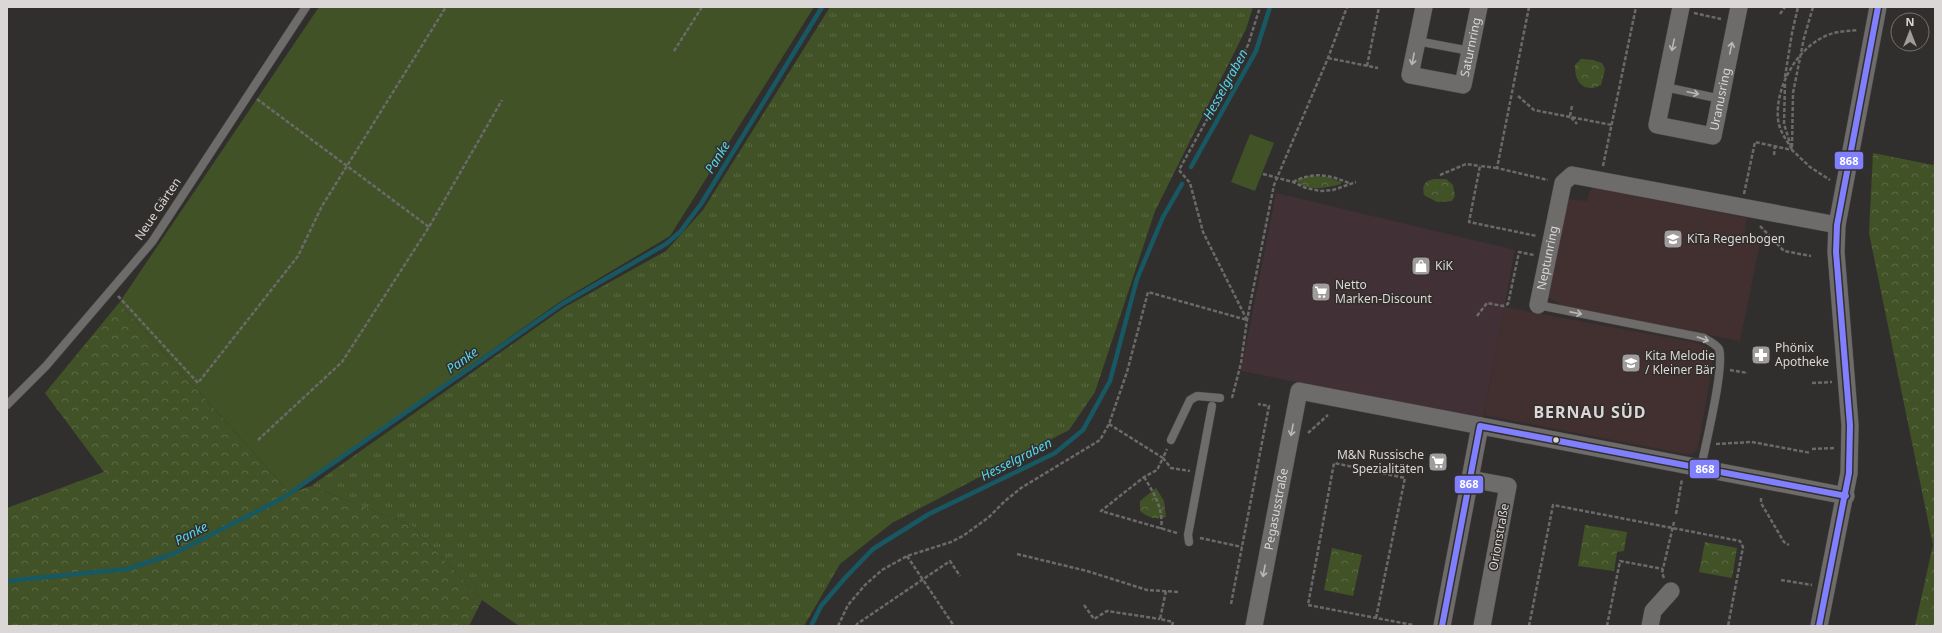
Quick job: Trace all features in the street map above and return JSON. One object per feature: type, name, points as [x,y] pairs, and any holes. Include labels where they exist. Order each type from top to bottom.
[{"type":"street","name":"Saturnring","points":[[1424,7],[1410,75],[1463,85],[1479,7]]},
{"type":"street","points":[[1819,626],[1846,496],[1849,473],[1850,448],[1846,380],[1836,252],[1837,225],[1878,7]]},
{"type":"street","name":"Uranusring","points":[[1681,9],[1657,125],[1713,136],[1738,14]]},
{"type":"street","points":[[1563,184],[1572,175],[1837,225]]},
{"type":"street","name":"Neptunring","points":[[1538,305],[1563,184]]},
{"type":"street","name":"Pegasusstraße","points":[[1254,626],[1299,391],[1480,426]]},
{"type":"street","points":[[1442,626],[1480,426],[1846,496]]},
{"type":"street","name":"Orionstraße","points":[[1470,479],[1508,486],[1482,626]]},
{"type":"street","points":[[1650,626],[1653,611],[1671,591]]},
{"type":"lane","name":"Neue Gärten","points":[[7,406],[46,366],[113,290],[152,242],[306,7]]},
{"type":"lane","points":[[1417,41],[1470,51]]},
{"type":"lane","points":[[1665,87],[1721,99]]},
{"type":"lane","name":"Neptunring","points":[[1538,305],[1704,338],[1714,344],[1718,349],[1719,369],[1706,445],[1693,467]]},
{"type":"lane","points":[[1171,440],[1190,400],[1197,396],[1220,398]]},
{"type":"lane","points":[[1188,539],[1212,406]]},
{"type":"path","points":[[113,290],[198,383],[298,256],[322,206],[446,7]]},
{"type":"path","points":[[674,52],[702,7]]},
{"type":"path","points":[[1247,320],[1203,232],[1190,183],[1179,170],[1248,45],[1260,7]]},
{"type":"path","points":[[1232,400],[1241,363],[1247,320],[1265,221],[1276,178],[1328,58],[1347,7]]},
{"type":"path","points":[[1367,66],[1379,7]]},
{"type":"path","points":[[1497,168],[1529,7]]},
{"type":"path","points":[[1600,180],[1636,7]]},
{"type":"path","points":[[1780,14],[1786,7]]},
{"type":"path","points":[[1792,150],[1784,124],[1785,78],[1792,33],[1798,7]]},
{"type":"path","points":[[1792,150],[1793,93],[1804,38],[1813,7]]},
{"type":"path","points":[[1681,9],[1738,14]]},
{"type":"path","points":[[1836,182],[1810,167],[1792,150],[1783,136],[1778,120],[1778,101],[1785,78],[1801,53],[1809,45],[1828,35],[1864,30]]},
{"type":"path","points":[[1328,58],[1378,68]]},
{"type":"path","points":[[249,93],[429,227]]},
{"type":"path","points":[[1518,96],[1534,110],[1612,125]]},
{"type":"path","points":[[258,440],[342,362],[429,227],[502,100]]},
{"type":"path","points":[[1572,106],[1570,116],[1576,124]]},
{"type":"path","points":[[1792,150],[1755,142],[1741,208],[1784,251],[1811,256]]},
{"type":"path","points":[[1774,155],[1775,146]]},
{"type":"path","points":[[1440,175],[1466,164],[1497,168],[1563,184]]},
{"type":"path","points":[[1480,166],[1468,222],[1551,239]]},
{"type":"path","points":[[1263,174],[1320,191],[1333,190],[1356,182]]},
{"type":"path","points":[[1293,182],[1303,176],[1322,174],[1336,177],[1351,184]]},
{"type":"path","points":[[1477,316],[1487,303],[1503,306],[1508,304],[1519,252],[1548,257]]},
{"type":"path","points":[[838,626],[848,605],[865,585],[882,570],[908,556],[951,542],[963,536],[989,517],[1005,501],[1022,488],[1100,440],[1109,424],[1127,372],[1148,292],[1247,320]]},
{"type":"path","points":[[1719,369],[1748,372]]},
{"type":"path","points":[[1812,383],[1846,380]]},
{"type":"path","points":[[1231,604],[1269,406],[1258,404]]},
{"type":"path","points":[[1306,434],[1328,415]]},
{"type":"path","points":[[1109,424],[1163,458],[1171,468],[1200,473]]},
{"type":"path","points":[[1171,440],[1157,470],[1144,477],[1101,511],[1161,529],[1188,539],[1242,547]]},
{"type":"path","points":[[1706,445],[1752,442],[1811,453]]},
{"type":"path","points":[[1812,449],[1850,448]]},
{"type":"path","points":[[1376,618],[1405,478],[1334,463],[1308,605],[1376,618],[1413,625]]},
{"type":"path","points":[[1676,514],[1693,467]]},
{"type":"path","points":[[1144,477],[1154,494],[1160,510],[1161,529]]},
{"type":"path","points":[[1761,498],[1761,503],[1784,542],[1789,545]]},
{"type":"path","points":[[1529,626],[1553,505],[1740,541],[1744,547],[1728,626]]},
{"type":"path","points":[[1662,573],[1674,522]]},
{"type":"path","points":[[1017,554],[1087,572],[1147,590],[1179,592]]},
{"type":"path","points":[[908,556],[922,580],[954,626]]},
{"type":"path","points":[[856,626],[950,561],[960,576]]},
{"type":"path","points":[[1607,626],[1620,561],[1663,569]]},
{"type":"path","points":[[1781,580],[1826,587]]},
{"type":"path","points":[[1160,619],[1166,591]]},
{"type":"path","points":[[1084,605],[1094,619],[1107,611],[1173,622],[1172,626]]},
{"type":"shaded area","points":[[1594,188],[1747,218],[1744,238],[1760,243],[1740,341],[1563,306],[1548,297],[1546,281],[1567,199],[1587,201],[1590,190]]},
{"type":"shaded area","points":[[1276,193],[1515,250],[1483,418],[1241,371]]},
{"type":"shaded area","points":[[1504,307],[1697,343],[1708,348],[1712,360],[1712,368],[1698,448],[1693,454],[1685,454],[1484,415]]},
{"type":"green space","points":[[319,7],[814,7],[670,236],[561,301],[290,493],[119,303]]},
{"type":"green space","points":[[830,7],[1253,7],[1246,29],[1155,211],[1095,392],[1069,430],[892,523],[840,564],[804,626],[519,626],[482,600],[412,526],[311,486],[565,307],[666,251],[703,210]]},
{"type":"green space","points":[[1581,59],[1593,60],[1602,63],[1605,69],[1601,85],[1590,88],[1581,85],[1576,77],[1575,65]]},
{"type":"green space","points":[[1250,134],[1274,143],[1255,191],[1231,182]]},
{"type":"green space","points":[[1873,153],[1933,165],[1935,154],[1935,626],[1915,626],[1933,545],[1869,233]]},
{"type":"green space","points":[[1308,176],[1328,177],[1341,182],[1341,184],[1324,188],[1312,188],[1306,187],[1296,181]]},
{"type":"green space","points":[[1434,179],[1446,179],[1453,185],[1455,196],[1452,201],[1437,202],[1424,195],[1424,184]]},
{"type":"green space","points":[[119,303],[290,493],[311,486],[412,526],[482,600],[469,626],[7,626],[7,508],[104,472],[45,393]]},
{"type":"green space","points":[[1156,488],[1164,501],[1166,517],[1152,518],[1140,511],[1140,501]]},
{"type":"green space","points":[[1585,525],[1627,532],[1624,551],[1617,552],[1614,571],[1578,566]]},
{"type":"green space","points":[[1705,542],[1737,548],[1732,578],[1699,572]]},
{"type":"green space","points":[[1332,548],[1362,555],[1353,596],[1324,590]]},
{"type":"waterway","name":"Panke","points":[[7,581],[127,569],[173,554],[283,498],[562,304],[666,244],[680,232],[701,204],[822,7]]},
{"type":"waterway","name":"Hesselgraben","points":[[1191,167],[1256,51],[1270,7]]},
{"type":"waterway","name":"Hesselgraben","points":[[811,626],[821,606],[873,549],[929,514],[1055,453],[1083,430],[1110,381],[1137,279],[1163,217],[1182,184]]},
{"type":"transit line","name":"868","points":[[1819,626],[1849,473],[1850,425],[1836,252],[1837,225],[1878,7]]},
{"type":"transit line","name":"868","points":[[1442,626],[1480,426],[1846,496]]},
{"type":"place","name":"KiTa Regenbogen","points":[[1673,239]]},
{"type":"place","name":"KiK","points":[[1421,266]]},
{"type":"place","name":"Netto Marken-Discount","points":[[1321,292]]},
{"type":"place","name":"Phönix Apotheke","points":[[1761,355]]},
{"type":"place","name":"Kita Melodie / Kleiner Bär","points":[[1631,363]]},
{"type":"place","name":"M&N Russische Spezialitäten","points":[[1438,462]]},
{"type":"district","name":"BERNAU SÜD","points":[[1590,412]]}]
